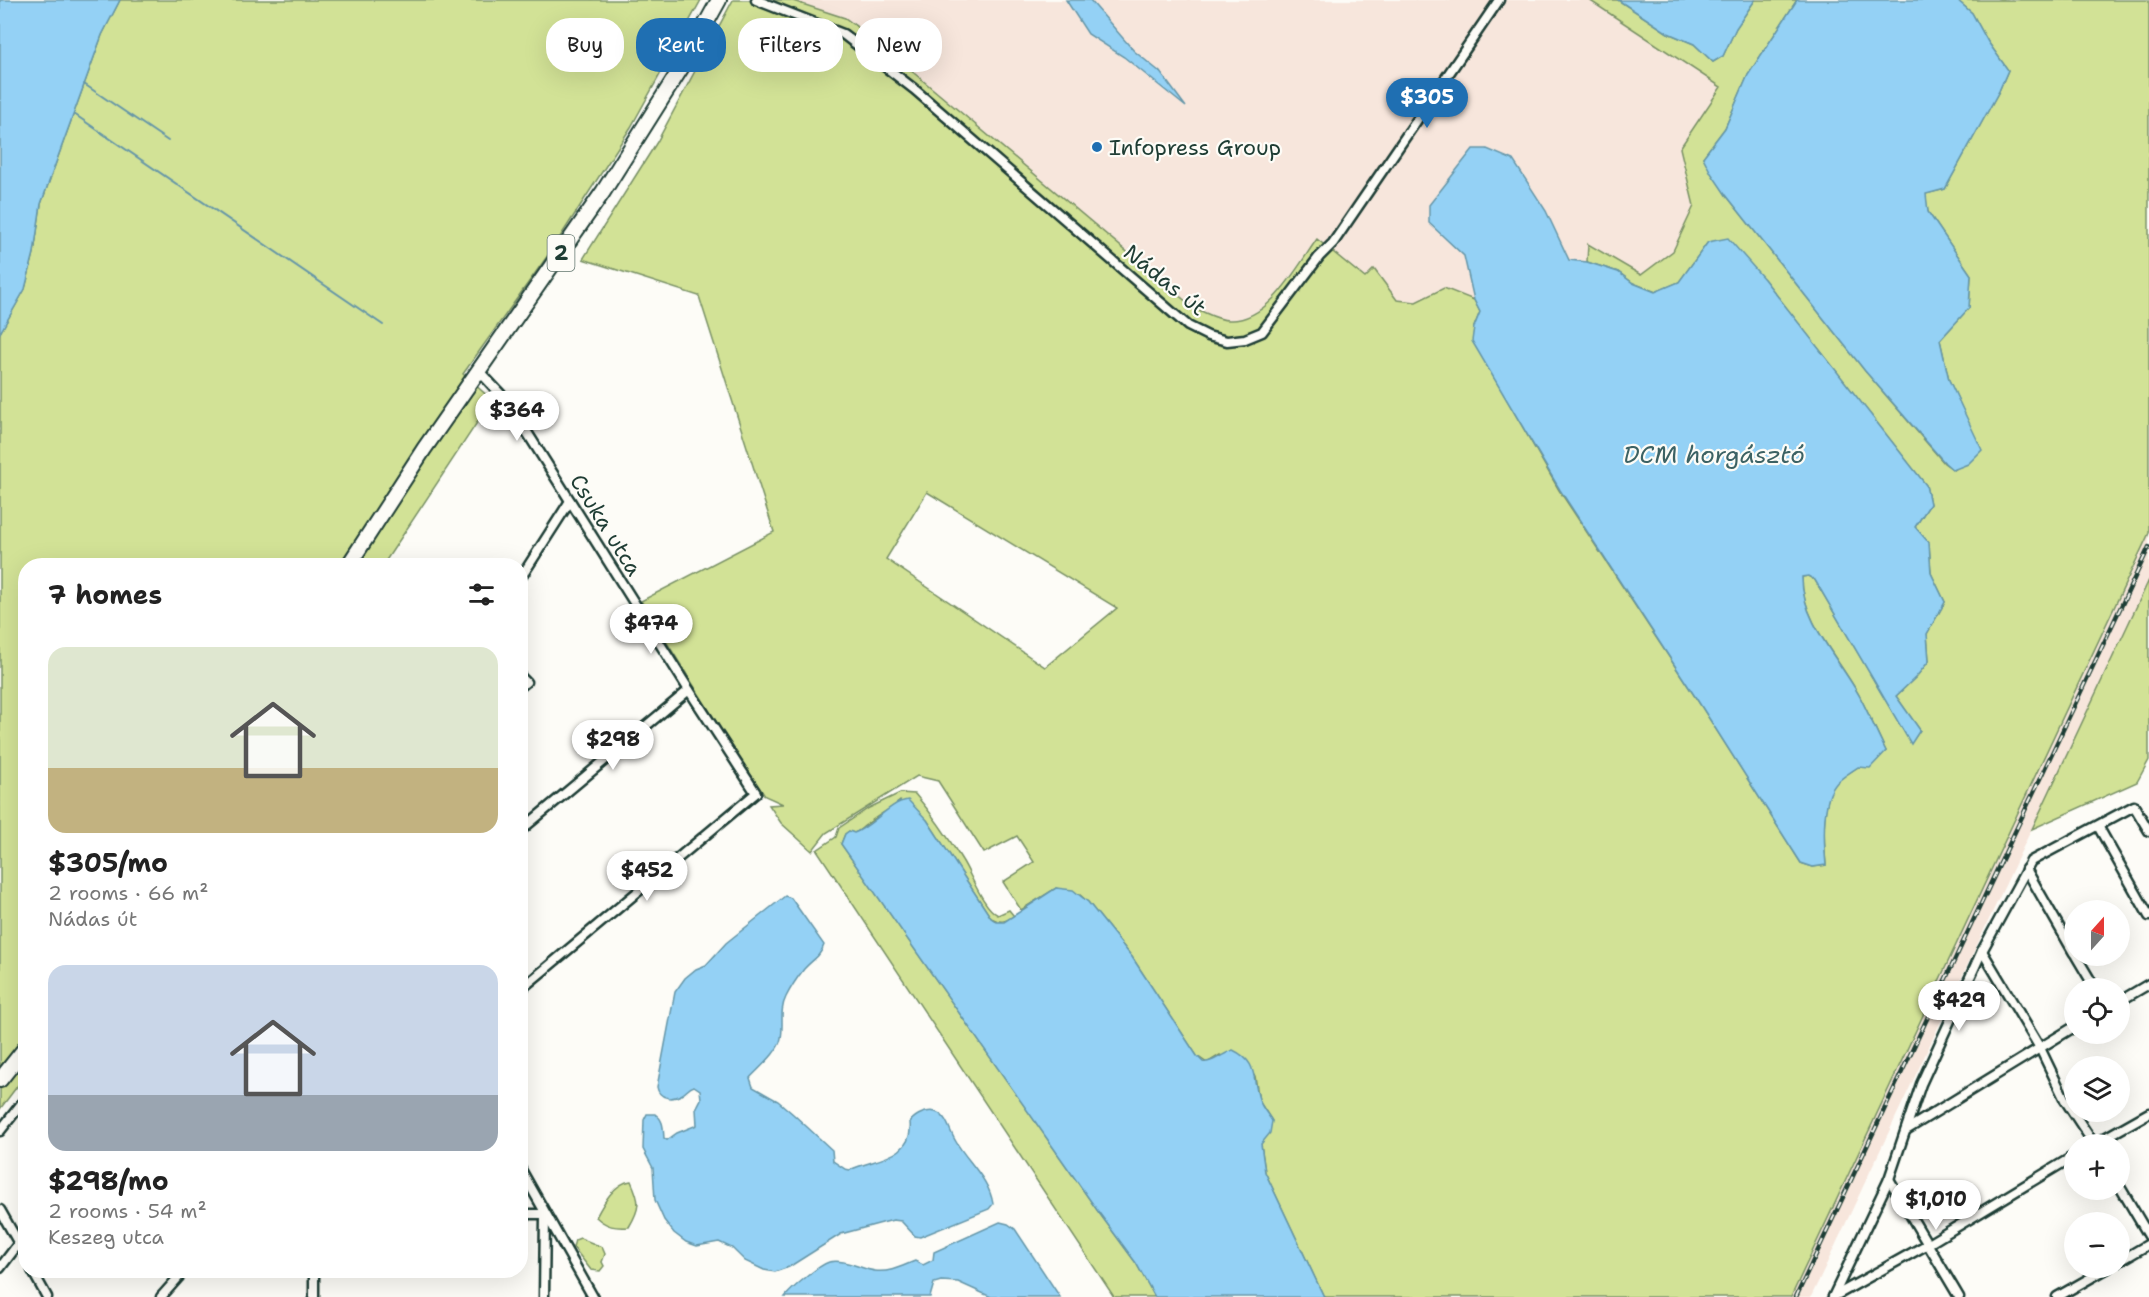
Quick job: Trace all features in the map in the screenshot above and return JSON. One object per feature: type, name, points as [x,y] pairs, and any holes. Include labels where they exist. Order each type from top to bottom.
[{"type":"main road","name":"2","points":[[353,558],[424,449],[603,192],[683,65],[718,0]]},
{"type":"main road","points":[[0,1080],[18,1057]]},
{"type":"street","name":"Nádas út","points":[[756,0],[843,34],[914,89],[1188,326],[1208,336],[1227,341],[1245,339],[1262,332],[1279,311],[1319,257],[1333,243],[1499,0]]},
{"type":"street","name":"Csuka utca","points":[[479,371],[508,402],[756,793],[528,983]]},
{"type":"street","points":[[528,567],[570,501]]},
{"type":"street","points":[[528,824],[689,690]]},
{"type":"street","points":[[1833,1297],[1889,1179],[1921,1084],[1982,951],[2031,861],[2134,806],[2149,831]]},
{"type":"street","points":[[2098,826],[2149,916]]},
{"type":"street","points":[[2026,869],[2064,935]]},
{"type":"street","points":[[1982,951],[2040,1048],[2065,1100],[2087,1134]]},
{"type":"street","points":[[2130,995],[2149,984]]},
{"type":"street","points":[[1906,1130],[2064,1033]]},
{"type":"street","points":[[0,1131],[18,1108]]},
{"type":"street","points":[[2112,1134],[2149,1113]]},
{"type":"street","points":[[1833,1297],[1928,1244],[2064,1162]]},
{"type":"street","points":[[1889,1179],[1959,1297]]},
{"type":"street","points":[[528,1183],[593,1297]]},
{"type":"street","points":[[2128,1200],[2149,1236]]},
{"type":"street","points":[[0,1210],[18,1240]]},
{"type":"street","points":[[528,1214],[545,1214]]},
{"type":"street","points":[[544,1297],[545,1214]]},
{"type":"street","points":[[2130,1255],[2149,1244]]},
{"type":"street","points":[[0,1268],[18,1246]]},
{"type":"street","points":[[36,1278],[47,1297]]},
{"type":"street","points":[[161,1297],[178,1278]]},
{"type":"street","points":[[314,1278],[314,1297]]},
{"type":"street","points":[[2057,1297],[2090,1278]]},
{"type":"shaded area","points":[[790,0],[1589,0],[1721,87],[1680,148],[1694,206],[1673,251],[1641,275],[1589,244],[1587,262],[1569,260],[1546,211],[1473,149],[1429,205],[1429,222],[1464,256],[1474,300],[1444,288],[1416,302],[1397,300],[1374,270],[1365,279],[1317,239],[1272,303],[1251,315],[1231,321],[1194,308],[913,72],[942,72],[942,18],[855,18],[855,25],[845,18]]},
{"type":"shaded area","points":[[2149,533],[2149,580],[1811,1297],[1791,1297]]},
{"type":"green space","points":[[120,0],[701,0],[691,18],[636,18],[636,72],[661,72],[631,127],[551,251],[463,374],[492,400],[388,558],[18,558],[18,1085],[0,1109],[0,333],[25,289],[34,253],[41,204],[102,35]]},
{"type":"green space","points":[[733,0],[790,0],[845,18],[855,25],[855,72],[913,72],[1194,308],[1225,320],[1243,318],[1257,312],[1280,291],[1317,239],[1365,278],[1374,269],[1397,300],[1416,302],[1444,288],[1474,300],[1480,312],[1474,327],[1473,341],[1559,490],[1801,863],[1813,867],[1826,865],[1825,813],[1834,785],[1886,751],[1860,697],[1815,624],[1803,593],[1802,577],[1808,576],[1815,580],[1911,743],[1920,730],[1896,696],[1929,661],[1927,634],[1945,602],[1931,573],[1929,543],[1915,527],[1930,504],[1926,485],[1764,279],[1708,242],[1679,282],[1656,292],[1633,283],[1618,272],[1587,262],[1588,244],[1641,275],[1673,251],[1694,206],[1680,148],[1721,87],[1589,0],[1618,0],[1668,33],[1694,44],[1713,62],[1723,56],[1736,28],[1755,0],[1797,0],[1748,75],[1725,128],[1703,157],[1726,195],[1865,371],[1944,463],[1954,470],[1981,450],[1949,380],[1940,340],[1969,308],[1971,275],[1928,212],[1925,194],[1945,189],[1999,91],[2008,70],[1988,42],[1972,13],[1957,0],[2149,0],[2149,533],[1791,1297],[1324,1297],[1265,1172],[1261,1144],[1272,1121],[1259,1101],[1255,1076],[1220,1055],[1207,1063],[1197,1056],[1132,957],[1080,895],[1056,888],[1021,910],[1003,882],[1034,862],[1017,836],[984,853],[938,781],[917,776],[826,833],[812,851],[781,823],[769,805],[783,804],[765,796],[641,601],[774,532],[699,296],[583,259],[657,142],[694,72],[726,72],[726,18],[723,18]],"holes":[[[927,492],[1117,608],[1045,667],[886,559]]]},
{"type":"green space","points":[[2149,580],[2149,760],[2137,782],[2032,829]]},
{"type":"green space","points":[[900,793],[915,794],[928,810],[957,851],[987,905],[998,915],[1009,910],[1014,916],[1002,921],[991,918],[927,820],[900,801],[858,831],[854,833],[849,831],[845,834],[841,844],[1136,1263],[1155,1297],[1114,1297],[817,850],[836,837],[839,828],[869,808]]},
{"type":"green space","points":[[631,1181],[638,1204],[629,1227],[611,1226],[596,1217],[614,1190]]},
{"type":"green space","points":[[580,1238],[602,1247],[605,1254],[602,1262],[604,1266],[600,1271],[591,1270],[573,1247],[575,1240]]},
{"type":"water","points":[[0,0],[120,0],[102,35],[41,204],[34,253],[25,289],[0,333]]},
{"type":"water","points":[[1066,0],[1090,0],[1134,51],[1160,72],[1186,107],[1124,57],[1088,34]]},
{"type":"water","points":[[1618,0],[1755,0],[1736,28],[1723,56],[1713,62],[1694,44],[1668,33]]},
{"type":"water","points":[[1797,0],[1957,0],[1972,13],[1988,42],[2008,70],[1999,91],[1945,189],[1926,194],[1928,212],[1971,275],[1969,308],[1940,340],[1949,380],[1982,450],[1968,464],[1953,470],[1865,371],[1726,195],[1703,157],[1725,128],[1748,75]]},
{"type":"water","name":"DCM horgásztó","points":[[1473,149],[1487,149],[1513,160],[1546,211],[1569,260],[1587,262],[1618,272],[1633,283],[1655,292],[1679,282],[1708,242],[1728,238],[1764,279],[1926,485],[1930,504],[1915,527],[1929,543],[1931,573],[1945,602],[1927,634],[1929,661],[1896,696],[1920,730],[1911,744],[1815,580],[1808,576],[1802,577],[1803,593],[1815,625],[1860,697],[1886,751],[1870,768],[1858,767],[1835,785],[1827,802],[1825,813],[1826,865],[1813,867],[1801,863],[1560,490],[1472,341],[1480,312],[1474,300],[1464,256],[1429,223],[1429,205]]},
{"type":"water","points":[[908,800],[927,820],[991,918],[997,922],[1004,922],[1056,888],[1073,890],[1088,902],[1132,957],[1203,1062],[1214,1060],[1233,1050],[1247,1060],[1253,1071],[1260,1102],[1272,1121],[1270,1133],[1261,1144],[1265,1172],[1324,1297],[1155,1297],[1136,1263],[841,844],[845,834],[849,831],[854,833],[861,830],[894,805]]},
{"type":"water","points":[[785,896],[791,898],[824,945],[804,969],[786,997],[779,1043],[773,1054],[750,1078],[753,1087],[778,1101],[832,1150],[833,1161],[850,1170],[899,1150],[906,1143],[910,1134],[912,1119],[927,1112],[938,1113],[944,1118],[953,1137],[987,1186],[993,1204],[989,1209],[920,1237],[915,1236],[901,1221],[893,1220],[841,1234],[789,1267],[775,1272],[764,1270],[745,1261],[732,1248],[719,1242],[697,1246],[686,1242],[674,1233],[664,1220],[655,1200],[653,1168],[643,1149],[644,1120],[647,1114],[655,1114],[660,1119],[664,1138],[667,1140],[697,1125],[696,1109],[701,1099],[700,1090],[694,1086],[681,1095],[670,1098],[660,1094],[657,1087],[675,992],[685,978],[696,969],[706,965],[726,943]]},
{"type":"water","points":[[1000,1222],[1015,1229],[1060,1297],[991,1297],[958,1282],[941,1281],[934,1283],[930,1297],[785,1297],[806,1277],[829,1262],[840,1261],[880,1271],[896,1269],[915,1261],[923,1265],[933,1260],[934,1252]]},
{"type":"waterway","points":[[84,84],[168,141]]},
{"type":"waterway","points":[[74,114],[383,325]]},
{"type":"railway","points":[[1796,1297],[2149,547]]},
{"type":"place","name":"Infopress Group","points":[[1097,147]]}]
